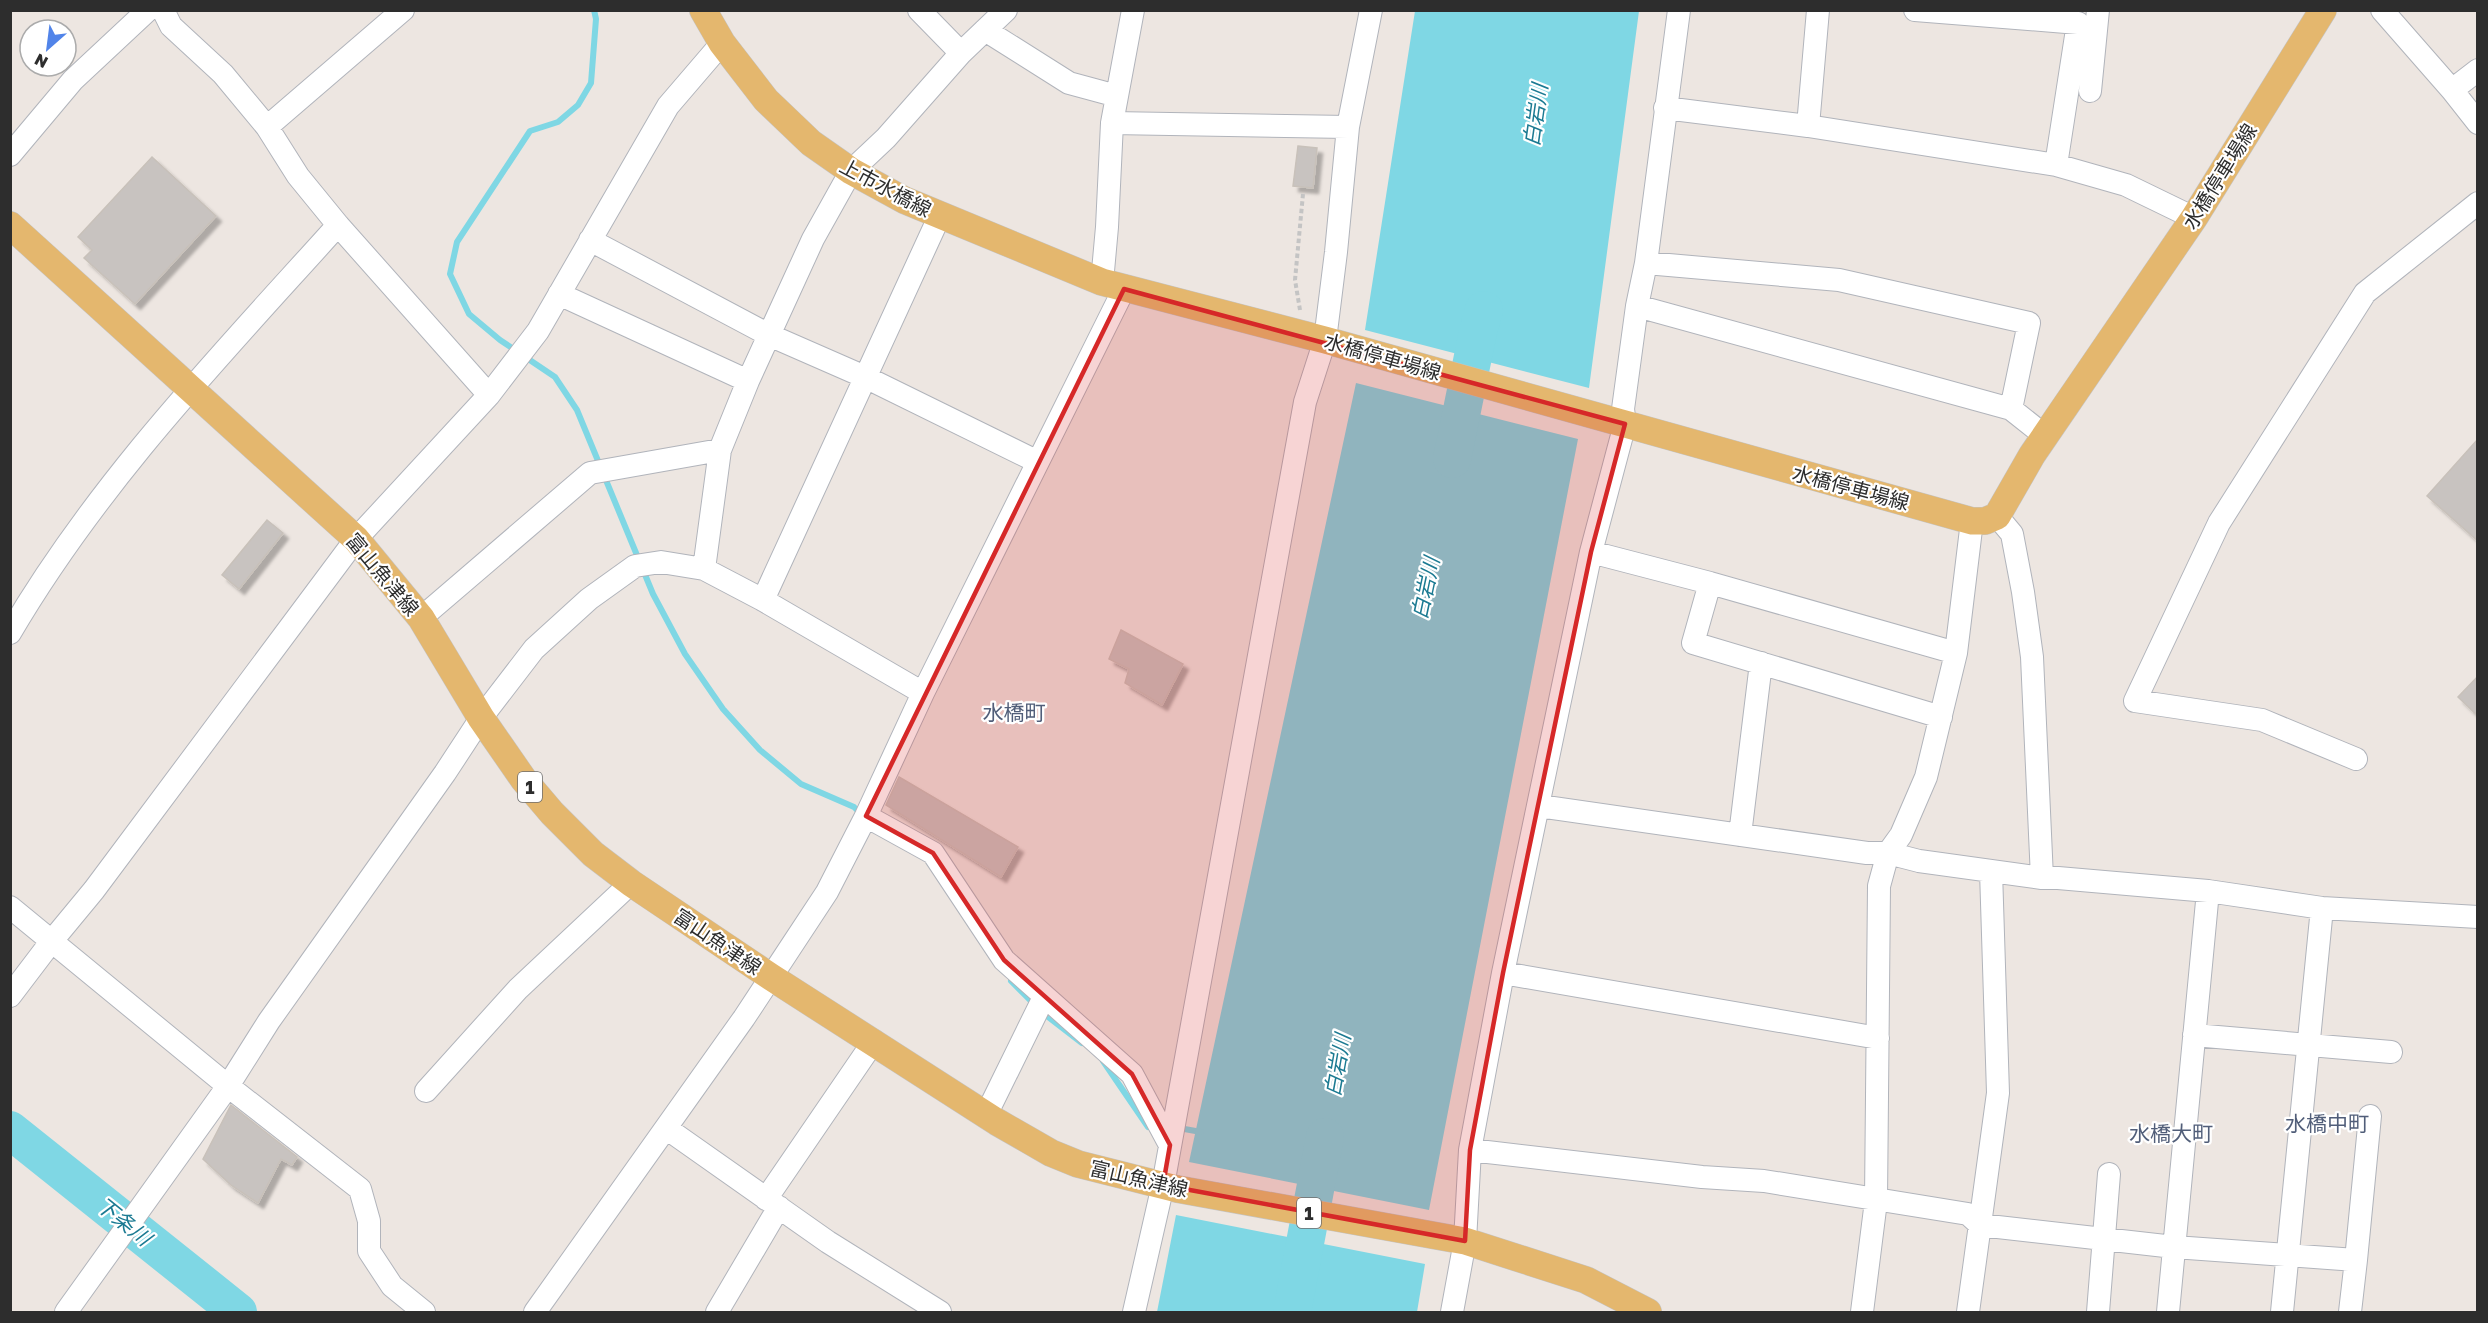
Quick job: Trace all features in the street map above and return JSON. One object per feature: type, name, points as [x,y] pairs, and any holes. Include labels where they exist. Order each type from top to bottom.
[{"type":"main road","name":"上市水橋線","points":[[703,10],[722,43],[766,100],[811,143],[851,171],[903,200],[1113,285]]},
{"type":"main road","name":"水橋停車場線","points":[[1113,285],[1324,340],[1613,421],[1985,518],[2045,436],[2194,218],[2323,10]]},
{"type":"main road","name":"富山魚津線","points":[[10,225],[356,539],[421,618],[481,718],[525,780],[552,813],[593,854],[631,883],[771,977],[987,1115],[1051,1153],[1078,1164],[1170,1187],[1453,1239],[1586,1280],[1648,1312]]},
{"type":"street","points":[[10,155],[73,80],[148,10]]},
{"type":"street","points":[[162,10],[171,26],[223,74],[267,128],[298,176],[338,225],[489,395]]},
{"type":"street","points":[[267,128],[403,10]]},
{"type":"street","points":[[919,10],[961,53]]},
{"type":"street","points":[[704,569],[720,450],[748,381],[813,239],[851,171],[886,138],[961,53],[1006,10]]},
{"type":"street","points":[[535,1312],[771,977],[827,892],[1038,462],[1113,285],[1107,227],[1112,123],[1133,10]]},
{"type":"street","points":[[1134,1312],[1170,1187],[1170,1145],[1305,402],[1324,340],[1336,252],[1348,127],[1371,10]]},
{"type":"street","points":[[1452,1312],[1453,1239],[1503,973],[1592,552],[1613,421],[1623,409],[1637,306],[1646,263],[1679,10]]},
{"type":"street","points":[[1808,126],[1818,10]]},
{"type":"street","points":[[1915,10],[2091,19]]},
{"type":"street","points":[[2382,10],[2478,123]]},
{"type":"street","points":[[2056,165],[2091,19]]},
{"type":"street","points":[[2090,91],[2091,19]]},
{"type":"street","points":[[985,30],[1070,83],[1117,96]]},
{"type":"street","points":[[10,996],[94,890],[356,539],[489,395],[538,331],[668,106],[722,43]]},
{"type":"street","points":[[2452,90],[2478,70]]},
{"type":"street","points":[[1665,108],[1808,126],[2056,165],[2126,185],[2194,218]]},
{"type":"street","points":[[1112,123],[1348,127]]},
{"type":"street","points":[[2356,759],[2262,720],[2135,700],[2219,523],[2365,293],[2478,203]]},
{"type":"street","points":[[763,600],[940,215]]},
{"type":"street","points":[[10,633],[42,579],[109,487],[191,388],[338,225]]},
{"type":"street","points":[[590,240],[769,335],[865,377],[1038,462]]},
{"type":"street","points":[[1646,263],[1839,280],[2029,323],[2011,409]]},
{"type":"street","points":[[559,294],[748,381]]},
{"type":"street","points":[[1637,306],[2011,409],[2045,436]]},
{"type":"street","points":[[421,618],[590,473],[720,450]]},
{"type":"street","points":[[1862,1312],[1875,1200],[1879,886],[1888,853],[1901,836],[1926,777],[1985,518],[2012,534],[2024,592],[2032,657],[2042,878]]},
{"type":"street","points":[[1592,552],[1956,653]]},
{"type":"street","points":[[66,1312],[228,1086],[269,1021],[445,773],[481,718],[534,649],[589,599],[635,566],[661,562],[704,569],[763,600],[923,693]]},
{"type":"street","points":[[1710,583],[1692,643],[1941,717]]},
{"type":"street","points":[[1740,835],[1761,663]]},
{"type":"street","points":[[1539,806],[1867,853],[1888,853],[1919,861],[2042,878],[2208,891],[2322,908],[2478,917]]},
{"type":"street","points":[[866,816],[933,853],[1004,960],[1132,1074],[1170,1145]]},
{"type":"street","points":[[1968,1312],[1998,1093],[1991,871]]},
{"type":"street","points":[[426,1090],[518,989],[631,883]]},
{"type":"street","points":[[2168,1312],[2208,891]]},
{"type":"street","points":[[10,907],[228,1086],[360,1188],[369,1221],[369,1251],[392,1286],[424,1312]]},
{"type":"street","points":[[2282,1312],[2322,908]]},
{"type":"street","points":[[1503,973],[1878,1038]]},
{"type":"street","points":[[987,1115],[1044,997]]},
{"type":"street","points":[[2194,1035],[2391,1052]]},
{"type":"street","points":[[717,1312],[773,1203],[874,1041]]},
{"type":"street","points":[[2350,1312],[2370,1116]]},
{"type":"street","points":[[666,1128],[828,1242],[940,1312]]},
{"type":"street","points":[[1470,1150],[1691,1176],[1764,1181],[1968,1214],[1980,1225],[2174,1247],[2356,1260]]},
{"type":"street","points":[[2098,1312],[2109,1174]]},
{"type":"path","points":[[1303,194],[1295,280],[1324,340]]},
{"type":"highlighted area","points":[[1124,289],[1625,424],[1591,552],[1503,973],[1470,1150],[1465,1241],[1163,1185],[1170,1145],[1132,1074],[1004,960],[933,853],[866,816]]},
{"type":"water","points":[[1415,11],[1639,11],[1589,388],[1365,330]]},
{"type":"water","points":[[1356,383],[1578,439],[1429,1210],[1189,1162]]},
{"type":"water","points":[[1176,1215],[1425,1264],[1417,1312],[1157,1312]]},
{"type":"building","points":[[1298,146],[1317,148],[1313,188],[1293,186]]},
{"type":"building","points":[[152,157],[216,216],[135,304],[84,258],[92,250],[78,237]]},
{"type":"building","points":[[2478,439],[2478,541],[2427,496]]},
{"type":"building","points":[[267,520],[283,533],[239,589],[222,575]]},
{"type":"building","points":[[1121,630],[1183,664],[1162,705],[1125,683],[1129,669],[1109,659]]},
{"type":"building","points":[[2478,676],[2478,716],[2458,697]]},
{"type":"building","points":[[899,777],[1018,847],[1001,877],[886,805]]},
{"type":"building","points":[[231,1105],[297,1157],[292,1165],[281,1159],[258,1203],[231,1185],[203,1159]]},
{"type":"waterway","points":[[594,10],[596,19],[591,83],[578,105],[558,122],[530,131],[457,242],[450,274],[469,314],[500,340],[555,377],[577,410],[653,594],[685,654],[723,709],[760,750],[801,784],[854,807],[862,815]]},
{"type":"waterway","name":"白岩川","points":[[1452,459],[1484,310]]},
{"type":"waterway","points":[[1011,981],[1035,1005]]},
{"type":"waterway","points":[[1043,1013],[1082,1043]]},
{"type":"waterway","points":[[1103,1061],[1148,1127]]},
{"type":"waterway","points":[[1179,1128],[1201,1132]]},
{"type":"waterway","name":"下条川","points":[[10,1130],[238,1312]]},
{"type":"waterway","points":[[1292,1312],[1325,1137]]},
{"type":"district","name":"水橋町","points":[[1014,712]]},
{"type":"district","name":"水橋中町","points":[[2327,1123]]},
{"type":"district","name":"水橋大町","points":[[2171,1133]]}]
